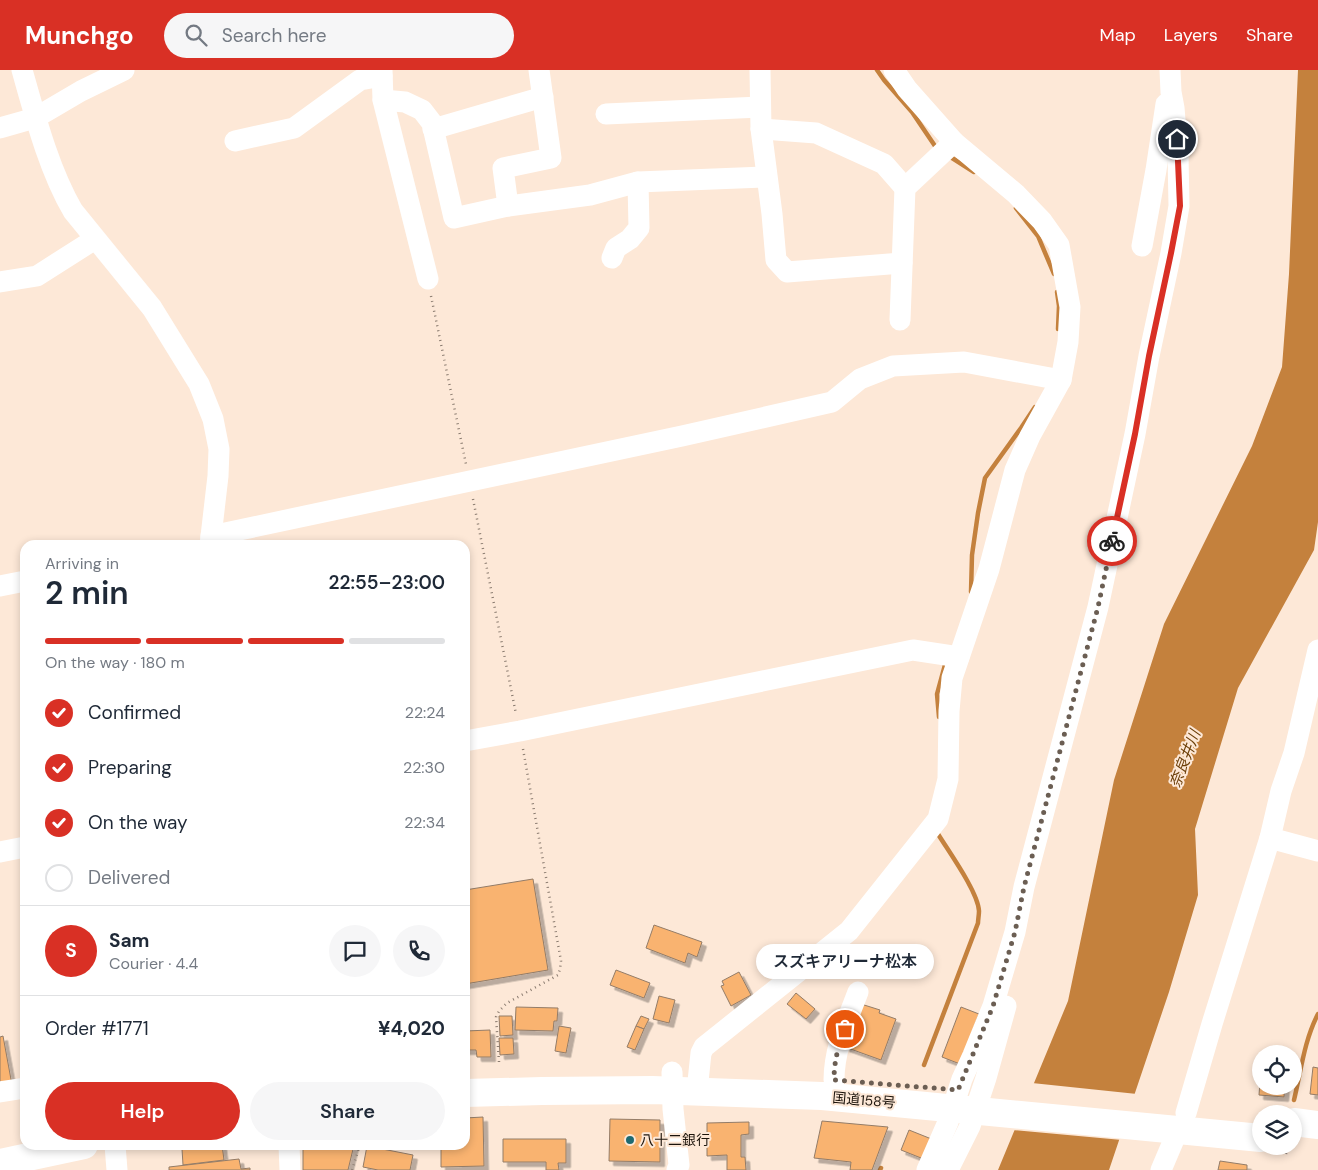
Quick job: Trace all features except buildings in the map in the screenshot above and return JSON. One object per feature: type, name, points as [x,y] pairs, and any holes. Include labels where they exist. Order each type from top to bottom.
[{"type":"highway","name":"国道158号","points":[[470,1076],[562,1072],[685,1081],[822,1096],[959,1100]]},
{"type":"highway","name":"国道158号","points":[[470,1093],[542,1091],[685,1081],[834,1080],[959,1100],[1178,1121],[1252,1136]]},
{"type":"highway","name":"国道158号","points":[[1178,1121],[1252,1119]]},
{"type":"highway","points":[[1302,1123],[1318,1125]]},
{"type":"highway","points":[[0,1144],[20,1140]]},
{"type":"highway","points":[[1302,1146],[1318,1144]]},
{"type":"highway","points":[[0,1163],[61,1150]]},
{"type":"street","points":[[22,70],[35,118],[65,198],[95,239],[152,308],[199,384],[213,419],[219,450],[218,476],[210,540],[832,402],[860,379],[893,366],[964,362],[1061,380]]},
{"type":"street","points":[[0,128],[35,118],[81,91],[124,70]]},
{"type":"street","points":[[508,206],[503,168],[551,158],[539,70]]},
{"type":"street","points":[[760,70],[760,129],[772,214],[776,260],[786,272],[902,263]]},
{"type":"street","points":[[677,1170],[679,1165],[685,1081],[704,1047],[849,931],[938,818],[948,779],[949,711],[952,678],[990,569],[1015,470],[1030,436],[1061,380],[1068,342],[1070,307],[1059,245],[1042,221],[1016,194],[954,142],[907,89],[894,70]]},
{"type":"street","points":[[927,1170],[959,1100],[993,1006],[1015,932],[1024,887],[1098,607],[1135,434],[1180,206],[1178,155],[1170,70]]},
{"type":"street","points":[[235,141],[294,128],[360,80],[382,73],[383,100],[428,279]]},
{"type":"street","points":[[1142,246],[1156,170],[1165,105],[1171,92]]},
{"type":"street","points":[[433,129],[543,97]]},
{"type":"street","points":[[383,100],[405,102],[422,110],[432,123],[454,218],[508,206],[590,195],[638,182],[766,178]]},
{"type":"street","points":[[606,114],[760,107]]},
{"type":"street","points":[[760,129],[816,133],[884,164],[905,188],[900,320]]},
{"type":"street","points":[[905,188],[954,142]]},
{"type":"street","points":[[612,258],[616,248],[630,239],[639,228],[638,182]]},
{"type":"street","points":[[0,282],[37,276],[95,239]]},
{"type":"street","points":[[0,586],[20,582]]},
{"type":"street","points":[[470,740],[913,650],[958,658]]},
{"type":"street","points":[[1161,1170],[1270,838],[1281,792],[1294,753],[1318,650]]},
{"type":"street","points":[[1270,838],[1318,851]]},
{"type":"street","points":[[0,852],[20,848]]},
{"type":"street","points":[[948,1170],[970,1126],[986,1078],[1006,1005],[1024,934],[1024,887]]},
{"type":"street","points":[[834,1080],[838,1047],[858,992]]},
{"type":"street","points":[[0,1092],[20,1089]]},
{"type":"street","points":[[115,1150],[117,1170]]},
{"type":"street","points":[[289,1150],[290,1170]]},
{"type":"path","points":[[428,279],[520,731],[562,961],[558,975],[507,1002],[499,1011],[496,1017],[499,1062]]},
{"type":"path","points":[[352,1170],[358,1150]]},
{"type":"water","name":"奈良井川","points":[[1298,70],[1318,70],[1318,522],[1314,550],[1238,688],[1195,829],[1198,895],[1169,992],[1109,1170],[998,1170],[1068,1001],[1114,780],[1164,624],[1252,446],[1282,367],[1289,274]]},
{"type":"pier","points":[[1032,1083],[1137,1094],[1122,1140],[1012,1130]]},
{"type":"waterway","points":[[877,70],[912,112],[939,149]]},
{"type":"waterway","points":[[949,156],[974,172]]},
{"type":"waterway","points":[[1016,208],[1038,236],[1054,274]]},
{"type":"waterway","points":[[1057,292],[1059,306],[1058,329]]},
{"type":"waterway","points":[[971,592],[972,555],[985,478],[1035,407]]},
{"type":"waterway","points":[[939,717],[937,694],[946,661]]},
{"type":"waterway","points":[[924,1065],[978,923],[979,913],[974,893],[938,834]]},
{"type":"waterway","points":[[1294,1100],[1306,1045],[1318,1014]]},
{"type":"way so far","points":[[845,1029],[838,1047],[834,1080],[958,1090],[993,1006],[1015,932],[1024,887],[1098,607],[1112,541]]},
{"type":"place","name":"スズキアリーナ松本","points":[[845,1029]]},
{"type":"place","name":"八十二銀行","points":[[630,1140]]},
{"type":"route","points":[[1112,541],[1180,206],[1177,139]]}]
